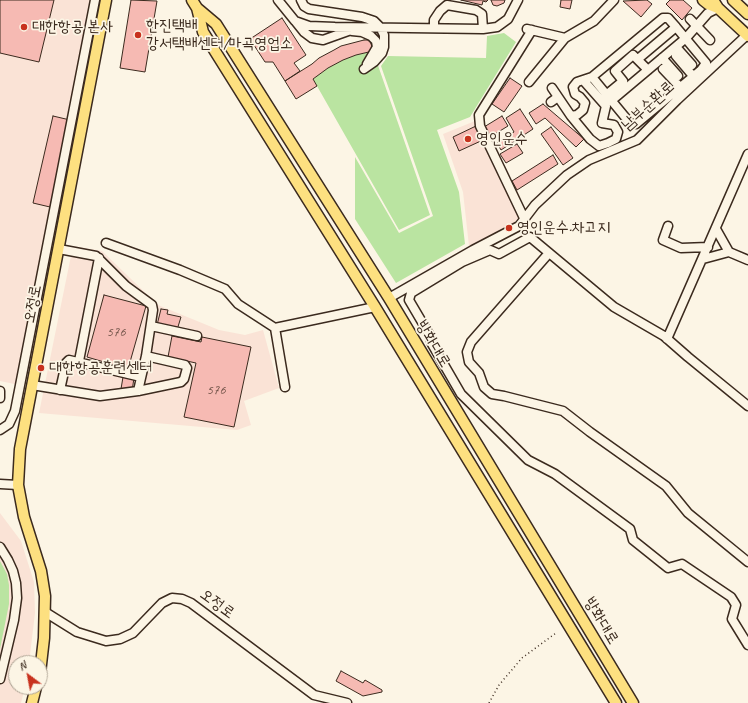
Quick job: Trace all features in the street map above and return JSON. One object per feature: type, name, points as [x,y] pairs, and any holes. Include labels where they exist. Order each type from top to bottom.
[{"type":"main road","name":"오정로","points":[[42,655],[45,596],[41,572],[24,517],[18,485],[20,449],[106,0]]},
{"type":"main road","name":"남부순환로","points":[[703,0],[708,4],[715,4],[747,35]]},
{"type":"main road","points":[[733,0],[748,14]]},
{"type":"main road","name":"방화대로","points":[[195,4],[216,24],[388,298],[633,703]]},
{"type":"main road","name":"방화대로","points":[[195,4],[203,32],[375,307],[616,703]]},
{"type":"street","points":[[0,430],[9,424],[15,411],[95,0]]},
{"type":"street","points":[[278,0],[304,32],[312,38],[323,40],[358,27]]},
{"type":"street","points":[[301,0],[304,6],[309,9],[362,17],[374,21],[380,27],[384,35],[384,47],[382,53],[374,62],[364,68],[378,47],[376,41],[371,36],[362,32],[348,31]]},
{"type":"street","points":[[295,21],[310,26],[483,29],[497,27],[508,19],[518,0]]},
{"type":"street","points":[[529,82],[565,38],[594,21],[614,0]]},
{"type":"street","points":[[609,98],[648,70],[676,47],[697,26],[715,4]]},
{"type":"street","points":[[434,28],[434,20],[440,11],[447,5],[476,10],[482,14],[483,29]]},
{"type":"street","points":[[571,116],[577,115],[583,110],[585,103],[575,94],[573,87],[577,82],[592,77],[663,18],[668,18],[706,63],[693,76],[636,124],[630,123],[592,77]]},
{"type":"street","points":[[690,19],[710,40]]},
{"type":"street","points":[[371,36],[380,27]]},
{"type":"street","points":[[638,59],[676,27]]},
{"type":"street","points":[[524,218],[480,126],[478,115],[529,30],[565,38]]},
{"type":"street","name":"남부순환로","points":[[388,298],[519,226],[535,204],[567,175],[589,160],[637,140],[677,100],[747,35]]},
{"type":"street","points":[[676,47],[691,61]]},
{"type":"street","points":[[609,98],[623,81],[615,71],[633,55],[648,70]]},
{"type":"street","points":[[662,58],[673,68],[693,76]]},
{"type":"street","points":[[673,68],[680,87]]},
{"type":"street","points":[[552,88],[571,116],[590,139],[599,146],[608,143],[616,139],[618,132],[614,125],[602,123],[606,106],[582,80]]},
{"type":"street","points":[[551,102],[558,97]]},
{"type":"street","points":[[667,339],[748,154]]},
{"type":"street","points":[[668,226],[663,240],[680,248],[708,247]]},
{"type":"street","points":[[716,228],[729,252]]},
{"type":"street","points":[[748,406],[667,339],[614,307],[530,237],[499,254],[490,250],[462,262],[410,293],[409,300],[461,394],[528,460],[555,474],[630,529],[633,540],[668,568],[682,564],[731,596],[736,606],[732,619],[748,645]]},
{"type":"street","points":[[106,243],[180,270],[225,289],[238,304],[275,328],[375,307]]},
{"type":"street","points":[[59,248],[89,254],[99,258],[126,286],[152,305],[153,310],[151,326],[138,391]]},
{"type":"street","points":[[549,252],[471,342],[467,352],[469,362],[479,373],[484,387],[492,394],[563,411],[666,486],[688,513],[748,562]]},
{"type":"street","points":[[703,258],[729,252],[748,260]]},
{"type":"street","points":[[78,361],[99,258]]},
{"type":"street","points":[[151,326],[197,336]]},
{"type":"street","points":[[275,328],[285,387]]},
{"type":"street","points":[[32,385],[100,396],[138,391],[181,382],[185,376],[187,368],[184,364],[146,356]]},
{"type":"street","points":[[60,390],[67,361],[71,360],[141,377]]},
{"type":"street","points":[[0,391],[0,398]]},
{"type":"street","points":[[0,484],[18,485]]},
{"type":"street","points":[[0,547],[13,572],[16,583],[17,598],[14,620],[0,679]]},
{"type":"street","name":"오정로","points":[[45,612],[77,632],[106,641],[120,639],[133,633],[162,603],[172,598],[182,599],[191,602],[314,695],[347,703]]},
{"type":"path","points":[[489,703],[499,685],[522,658],[556,632]]},
{"type":"shaded area","points":[[0,0],[101,0],[24,386],[0,381]]},
{"type":"shaded area","name":"영인운수","points":[[475,121],[520,216],[513,224],[469,246],[463,192],[443,134]]},
{"type":"shaded area","name":"대한항공훈련센터","points":[[73,246],[102,251],[158,305],[219,330],[245,335],[263,330],[279,388],[244,401],[251,425],[237,430],[39,413]]},
{"type":"shaded area","points":[[0,513],[21,541],[34,582],[35,613],[30,655],[8,655],[8,695],[23,695],[21,703],[0,703]]},
{"type":"green space","points":[[504,33],[516,42],[470,117],[437,130],[459,192],[465,244],[396,283],[355,219],[355,157],[399,233],[433,216],[381,66],[388,56],[486,58],[487,36]]},
{"type":"green space","points":[[373,51],[430,215],[399,230],[313,79],[328,68],[343,60]]},
{"type":"green space","points":[[0,561],[7,574],[9,585],[9,604],[0,649]]},
{"type":"building","name":"대한항공 본사","points":[[0,0],[54,0],[39,62],[0,53]]},
{"type":"building","name":"한진택배 강서택배센터/마곡영업소","points":[[131,0],[157,1],[145,72],[120,68]]},
{"type":"building","points":[[461,0],[488,0],[486,2],[483,1],[482,5]]},
{"type":"building","points":[[491,0],[505,0],[504,3],[497,6],[493,5]]},
{"type":"building","points":[[561,0],[572,0],[570,9],[560,7]]},
{"type":"building","points":[[647,0],[652,4],[641,17],[623,1]]},
{"type":"building","points":[[670,0],[683,0],[692,8],[682,20],[666,4]]},
{"type":"building","points":[[282,18],[306,55],[294,63],[300,71],[285,81],[273,62],[265,62],[250,39]]},
{"type":"building","points":[[364,40],[370,40],[373,51],[356,55],[328,68],[313,79],[317,86],[296,99],[285,81],[319,58],[341,46]]},
{"type":"building","points":[[510,78],[522,86],[504,112],[492,104]]},
{"type":"building","points":[[543,104],[584,139],[576,147],[545,118],[536,124],[529,113]]},
{"type":"building","points":[[520,109],[533,129],[501,150],[497,143],[514,132],[506,118]]},
{"type":"building","points":[[53,116],[70,120],[50,207],[33,203]]},
{"type":"building","points":[[502,116],[508,126],[490,137],[484,127]]},
{"type":"building","points":[[476,126],[483,140],[459,151],[453,137]]},
{"type":"building","points":[[551,127],[573,158],[563,165],[541,134]]},
{"type":"building","points":[[517,144],[523,153],[506,163],[500,154]]},
{"type":"building","points":[[553,155],[558,164],[517,190],[512,181]]},
{"type":"building","points":[[104,295],[146,306],[128,369],[87,357]]},
{"type":"building","points":[[161,309],[168,310],[167,314],[181,317],[177,330],[157,325]]},
{"type":"building","points":[[172,336],[201,342],[202,337],[251,347],[234,427],[184,417],[196,363],[168,357]]},
{"type":"building","points":[[123,377],[134,378],[132,391],[121,389]]},
{"type":"building","points":[[341,671],[363,683],[365,680],[382,690],[382,692],[363,696],[336,681]]},
{"type":"place","name":"대한항공 본사","points":[[24,27]]},
{"type":"place","name":"한진택배 강서택배센터/마곡영업소","points":[[138,35]]},
{"type":"place","name":"영인운수","points":[[468,139]]},
{"type":"place","name":"영인운수.차고지","points":[[509,228]]},
{"type":"place","name":"대한항공훈련센터","points":[[41,368]]}]
